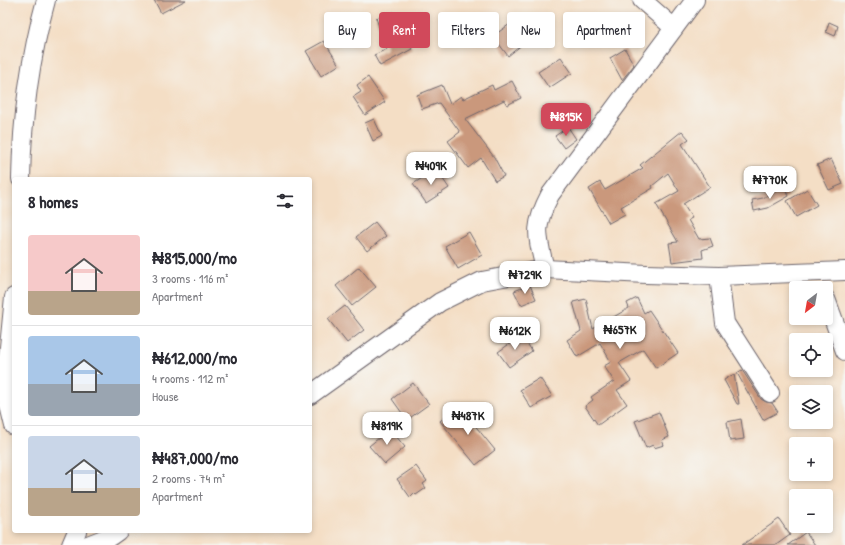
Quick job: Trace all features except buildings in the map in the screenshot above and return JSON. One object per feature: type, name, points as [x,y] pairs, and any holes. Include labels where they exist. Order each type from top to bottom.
[{"type":"street","points":[[21,177],[22,132],[38,30],[46,0]]},
{"type":"street","points":[[642,0],[674,28]]},
{"type":"street","points":[[545,268],[537,237],[540,215],[550,195],[695,0]]},
{"type":"street","points":[[312,394],[440,302],[482,281],[545,268],[646,274],[818,280],[845,271]]},
{"type":"street","points":[[719,276],[725,323],[770,393]]},
{"type":"street","points":[[12,317],[6,377],[3,388],[12,419]]},
{"type":"street","points":[[833,318],[845,351]]},
{"type":"street","points":[[71,545],[76,533]]},
{"type":"street","points":[[85,533],[114,534]]},
{"type":"street","points":[[88,545],[114,534]]}]
